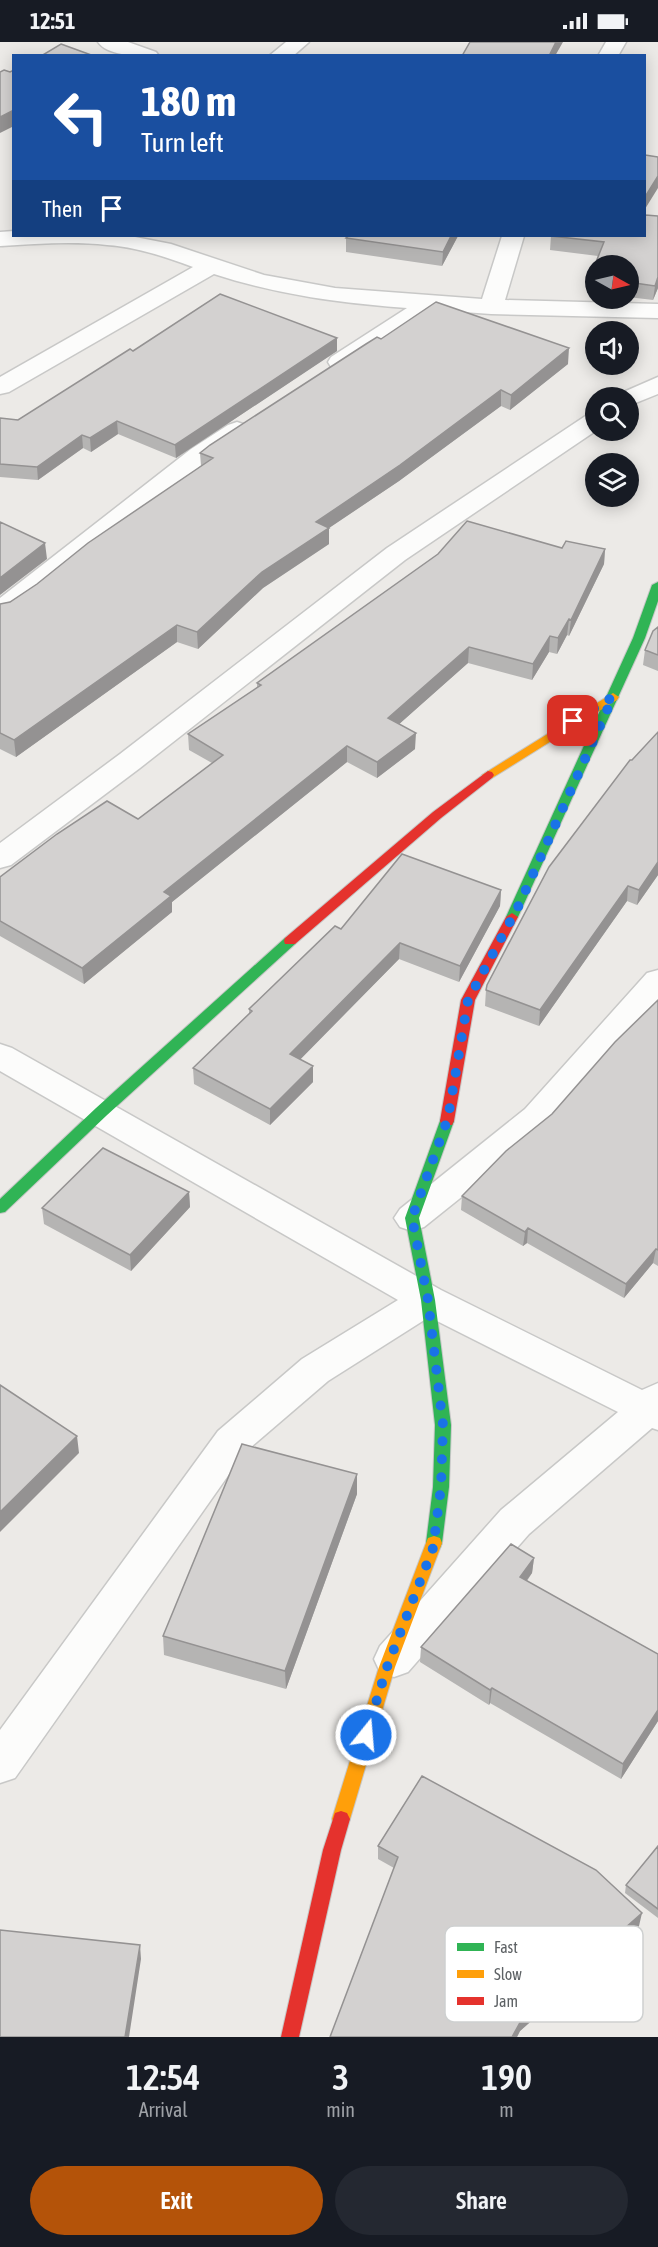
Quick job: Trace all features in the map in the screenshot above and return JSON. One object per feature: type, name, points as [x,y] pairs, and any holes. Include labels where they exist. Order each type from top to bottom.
[{"type":"street","points":[[108,42],[143,54]]},
{"type":"street","points":[[282,54],[299,42]]},
{"type":"street","points":[[0,239],[37,237]]},
{"type":"street","points":[[82,237],[110,238],[163,249],[259,281],[335,295],[429,304],[658,311]]},
{"type":"street","points":[[491,307],[513,237]]},
{"type":"street","points":[[0,387],[213,265]]},
{"type":"street","points":[[320,376],[429,304]]},
{"type":"street","points":[[639,394],[658,384]]},
{"type":"street","points":[[0,610],[27,592],[200,454],[260,415]]},
{"type":"street","points":[[0,858],[130,761],[396,554],[585,427]]},
{"type":"street","points":[[290,2037],[332,1850],[387,1667],[433,1548],[441,1487],[443,1425],[428,1300],[412,1218],[448,1118],[468,1000],[519,905],[613,697],[658,585]]},
{"type":"street","points":[[0,1208],[101,1112],[298,934],[437,815],[494,770],[613,697]]},
{"type":"street","points":[[412,1218],[537,1118],[658,981]]},
{"type":"street","points":[[0,1056],[428,1300],[654,1407],[515,1522],[387,1667]]},
{"type":"street","points":[[0,1764],[231,1442],[315,1371],[428,1300]]},
{"type":"building","points":[[470,42],[556,42],[550,54],[463,54]]},
{"type":"building","points":[[61,44],[88,54],[44,54]]},
{"type":"building","points":[[12,71],[12,111],[0,117],[0,72]]},
{"type":"building","points":[[646,155],[658,157],[658,176],[646,195]]},
{"type":"building","points":[[646,215],[658,216],[658,277],[655,286],[639,284],[639,255],[599,255],[604,242],[560,237],[646,237]]},
{"type":"building","points":[[347,237],[450,237],[443,252]]},
{"type":"building","points":[[220,294],[337,338],[175,445],[117,421],[90,438],[82,435],[37,467],[0,464],[0,418],[18,420],[130,349],[133,351]]},
{"type":"building","points":[[436,302],[569,348],[511,395],[501,390],[400,465],[316,522],[329,528],[262,572],[197,632],[177,625],[14,740],[0,733],[0,604],[10,602],[37,584],[88,543],[213,458],[200,453],[210,445],[377,337],[381,339]]},
{"type":"building","points":[[467,521],[562,548],[566,541],[605,549],[571,620],[569,619],[558,638],[550,636],[533,664],[469,647],[388,718],[416,733],[377,762],[347,746],[164,892],[171,896],[82,968],[0,921],[0,877],[57,834],[107,801],[138,819],[223,755],[188,734],[261,685],[257,683],[438,554]]},
{"type":"building","points":[[0,522],[45,543],[0,578]]},
{"type":"building","points":[[658,627],[658,655],[645,650],[653,631]]},
{"type":"building","points":[[658,732],[658,862],[639,890],[628,886],[540,1010],[486,990],[549,867],[630,760]]},
{"type":"building","points":[[402,854],[501,890],[460,966],[400,943],[290,1054],[313,1066],[270,1109],[193,1068],[252,1011],[249,1009],[335,926],[341,929]]},
{"type":"building","points":[[658,1000],[658,1250],[656,1249],[626,1284],[528,1228],[525,1232],[462,1196],[506,1151],[552,1114],[615,1042]]},
{"type":"building","points":[[103,1148],[189,1192],[130,1255],[42,1208]]},
{"type":"building","points":[[0,1385],[77,1436],[0,1512]]},
{"type":"building","points":[[242,1444],[357,1474],[285,1671],[163,1636]]},
{"type":"building","points":[[511,1544],[534,1558],[520,1577],[658,1654],[658,1710],[623,1764],[492,1688],[490,1690],[421,1647]]},
{"type":"building","points":[[422,1776],[596,1870],[642,1913],[627,1926],[445,1926],[445,2022],[520,2022],[512,2037],[330,2037],[398,1857],[378,1846]]},
{"type":"building","points":[[658,1846],[658,1909],[626,1885]]},
{"type":"building","points":[[0,1930],[140,1945],[125,2037],[0,2037]]},
{"type":"traffic: fast","points":[[512,917],[639,638],[658,585]]},
{"type":"traffic: fast","points":[[0,1208],[101,1112],[290,941]]},
{"type":"traffic: fast","points":[[434,1543],[441,1487],[443,1425],[428,1300],[412,1218],[447,1121]]},
{"type":"traffic: slow","points":[[488,775],[613,697]]},
{"type":"traffic: slow","points":[[341,1819],[387,1667],[434,1543]]},
{"type":"traffic: jam","points":[[290,941],[437,815],[488,775]]},
{"type":"traffic: jam","points":[[447,1121],[468,1000],[512,917]]},
{"type":"traffic: jam","points":[[290,2037],[341,1819]]},
{"type":"route","points":[[366,1735],[387,1667],[433,1548],[441,1487],[443,1425],[428,1300],[412,1218],[448,1118],[468,1000],[519,905],[613,697],[573,721]]}]
